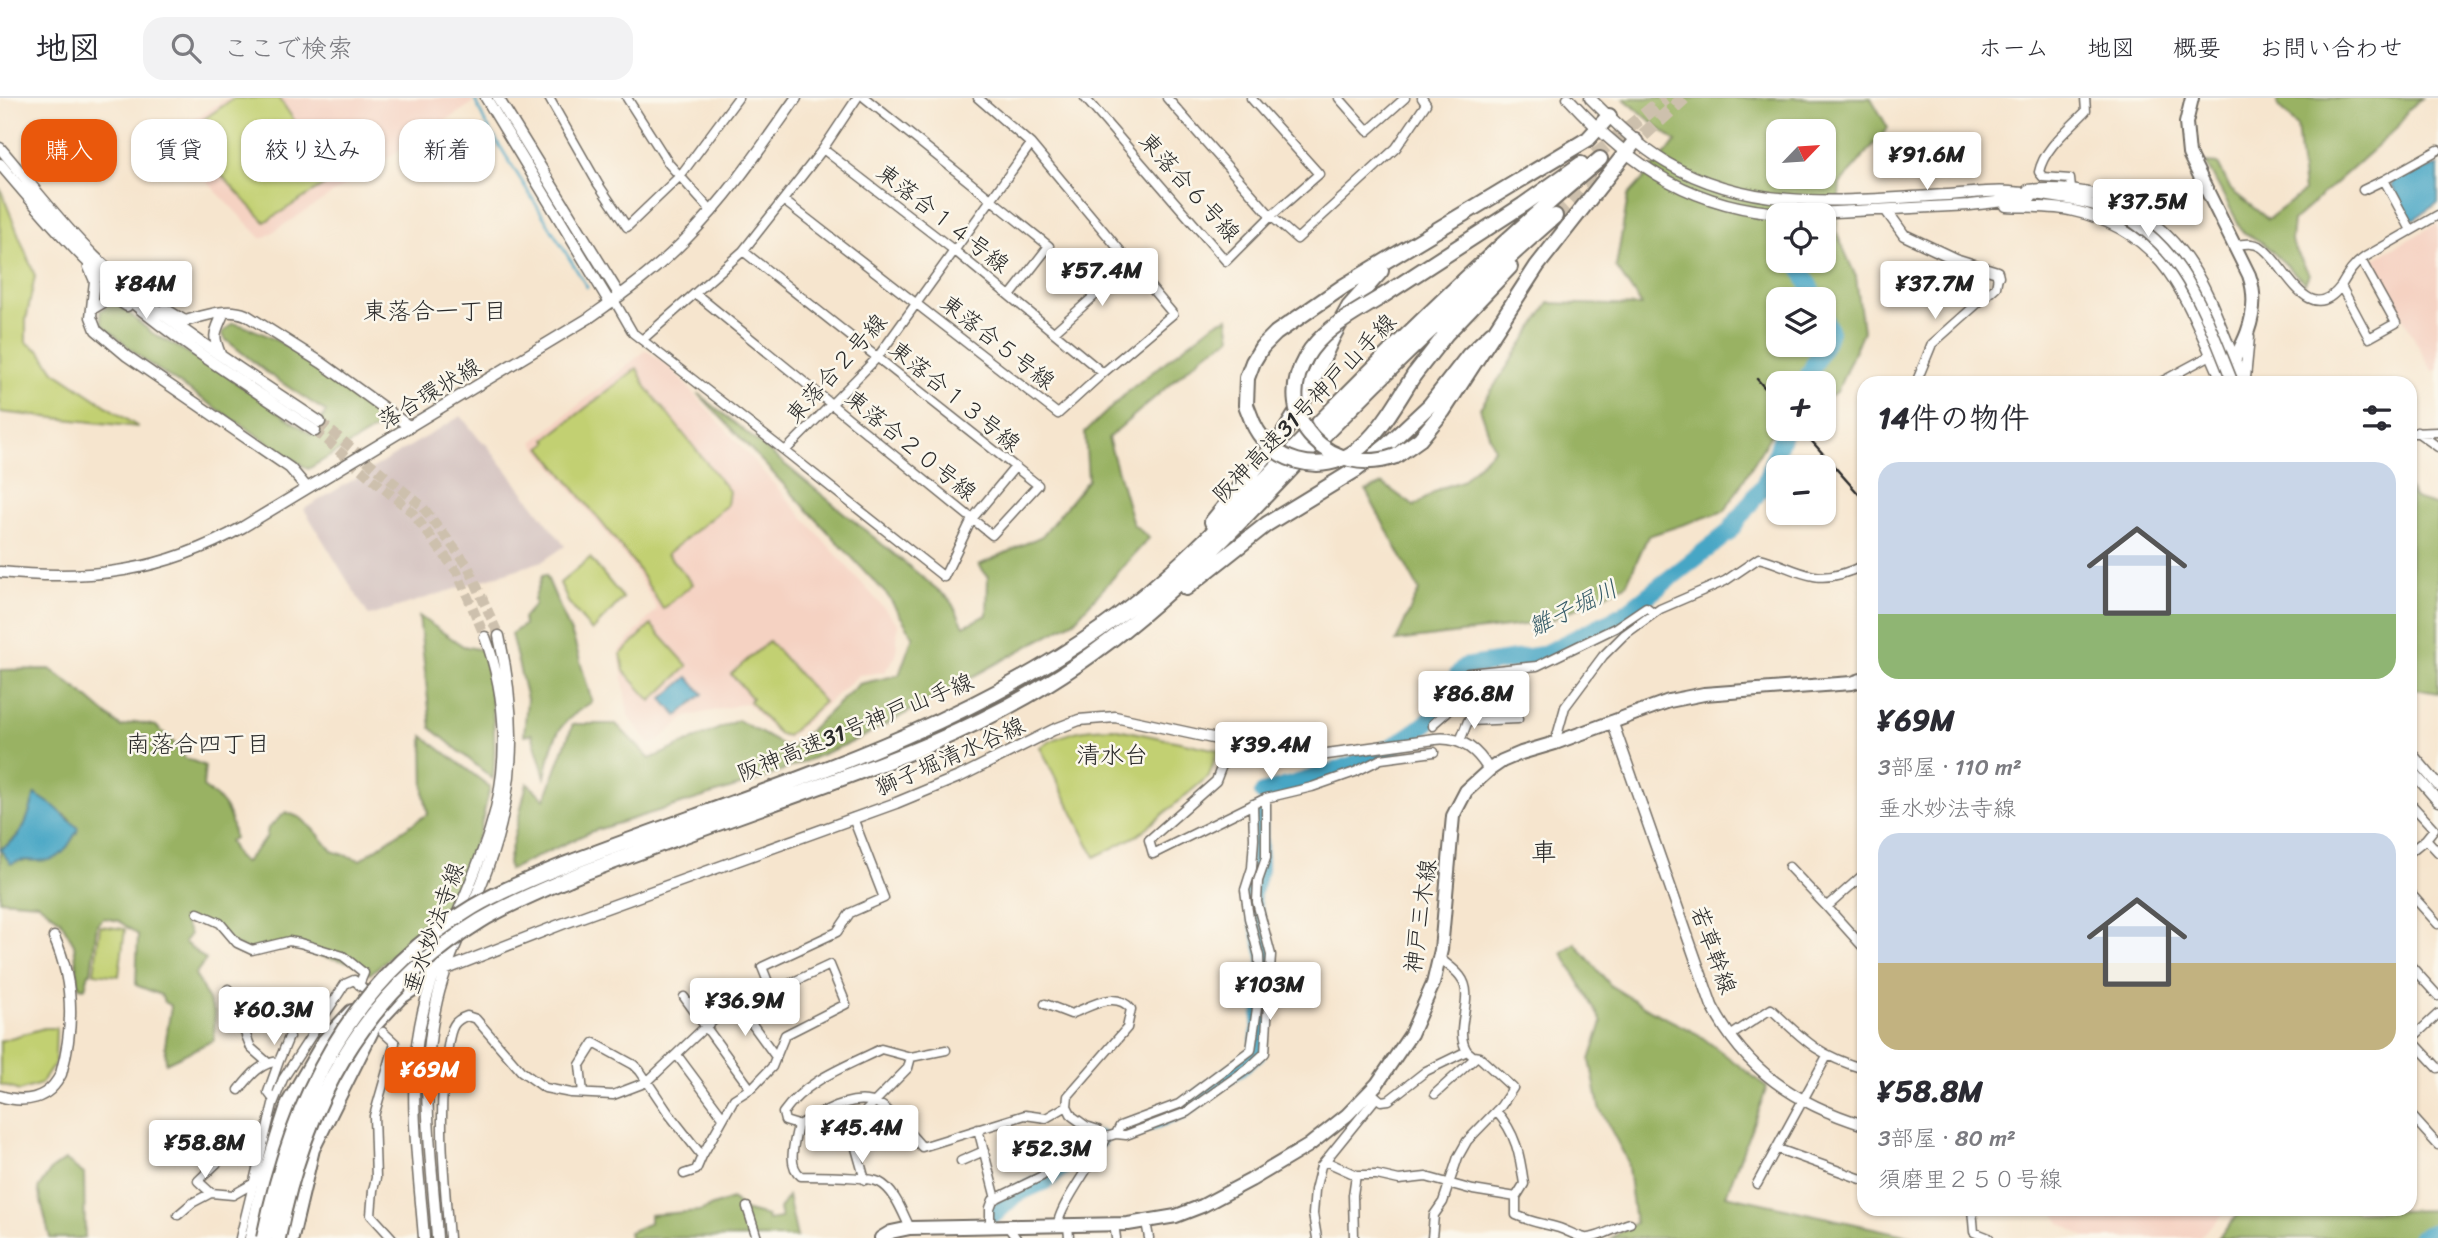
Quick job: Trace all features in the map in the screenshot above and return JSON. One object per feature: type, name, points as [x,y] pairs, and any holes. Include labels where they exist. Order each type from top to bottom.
[{"type":"highway","points":[[1128,609],[1220,514],[1277,444],[1303,402],[1349,307],[1366,286],[1397,255],[1588,139],[1609,116]]},
{"type":"highway","points":[[1100,648],[1133,631],[1267,524],[1357,469],[1430,405],[1469,355],[1492,333],[1537,266],[1635,141]]},
{"type":"highway","name":"阪神高速31号神戸山手線","points":[[278,1238],[291,1182],[313,1116],[332,1074],[364,1026],[407,976],[455,937],[568,871],[931,726],[1036,671],[1128,609],[1176,570],[1225,522],[1346,396],[1493,251],[1598,157],[1335,326],[1308,354],[1297,380],[1296,405],[1302,422],[1312,437],[1326,450],[1342,458],[1366,463],[1396,456],[1420,439],[1443,411],[1483,353],[1492,333]]},
{"type":"highway","name":"阪神高速31号神戸山手線","points":[[264,1238],[281,1164],[300,1111],[331,1047],[351,1018],[396,967],[445,926],[473,907],[501,893],[864,770],[985,718],[1048,684],[1100,648],[1165,596],[1218,546],[1324,435],[1433,326],[1555,216],[1446,334],[1414,375],[1370,440],[1336,462],[1311,464],[1282,455],[1264,441],[1246,405],[1247,378],[1253,362],[1262,347],[1290,322],[1397,255]]},
{"type":"highway","points":[[252,1238],[266,1175],[289,1103],[325,1041],[352,1012],[376,993],[397,981],[440,972]]},
{"type":"highway","points":[[291,1238],[312,1149],[374,1025],[400,997],[440,972]]},
{"type":"main road","points":[[2192,98],[2186,123],[2189,155],[2235,245],[2254,292],[2251,323],[2227,376]]},
{"type":"main road","name":"神戸三木線","points":[[881,1238],[911,1228],[1005,1232],[1146,1222],[1176,1216],[1202,1206],[1251,1180],[1308,1146],[1373,1095],[1411,1034],[1433,984],[1440,958],[1453,816],[1466,791],[1489,770],[1508,758],[1669,701],[1704,694],[1857,681]]},
{"type":"street","points":[[486,98],[614,300]]},
{"type":"street","points":[[498,98],[614,300]]},
{"type":"street","points":[[549,98],[598,184],[627,228],[680,176],[738,98]]},
{"type":"street","points":[[627,98],[658,148],[712,212]]},
{"type":"street","name":"落合環状線","points":[[0,572],[38,576],[91,576],[138,568],[206,546],[410,427],[614,300],[652,271],[712,212],[796,98]]},
{"type":"street","points":[[642,340],[743,251],[823,149],[857,98]]},
{"type":"street","points":[[864,98],[1049,246],[1010,296]]},
{"type":"street","points":[[978,98],[1031,144]]},
{"type":"street","name":"東落合６号線","points":[[1085,98],[1227,261],[1271,216],[1319,174],[1251,98]]},
{"type":"street","points":[[1167,98],[1271,216],[1297,239],[1396,148],[1426,104],[1422,98]]},
{"type":"street","points":[[1339,98],[1368,131],[1405,98]]},
{"type":"street","points":[[1569,98],[1598,130],[1626,154],[1676,187],[1728,205],[1796,214],[1970,205],[2046,197]]},
{"type":"street","points":[[1590,98],[1635,141],[1667,163],[1697,178],[1737,192],[1765,198],[1838,201],[2056,187],[2104,196],[2128,206],[2147,218],[2179,248],[2208,297],[2242,376]]},
{"type":"street","points":[[2071,189],[2070,179],[2043,177],[2039,172],[2041,162],[2052,146],[2086,111],[2085,98]]},
{"type":"street","name":"東落合２号線","points":[[614,300],[633,333],[785,451],[877,358],[1031,144]]},
{"type":"street","name":"東落合５号線","points":[[917,304],[1058,414],[1173,314],[1031,144]]},
{"type":"street","points":[[0,148],[95,256],[180,327],[317,426],[116,298],[105,299],[92,309]]},
{"type":"street","name":"東落合１４号線","points":[[823,149],[956,251],[1103,373]]},
{"type":"street","points":[[2363,190],[2438,150]]},
{"type":"street","points":[[0,164],[88,263],[172,334]]},
{"type":"street","points":[[2384,180],[2411,230]]},
{"type":"street","points":[[2010,191],[2077,200],[2106,208],[2144,229],[2174,259],[2198,300],[2222,376]]},
{"type":"street","points":[[783,200],[917,304]]},
{"type":"street","points":[[1970,205],[2068,210],[2098,218],[2120,228],[2149,248],[2170,273],[2187,302],[2221,376]]},
{"type":"street","points":[[1886,210],[1904,235],[1955,259],[1997,272],[1998,276],[1996,286],[1932,344],[1919,376]]},
{"type":"street","points":[[2235,245],[2252,243],[2263,248],[2298,290],[2309,299],[2323,302],[2332,298],[2352,266],[2438,215]]},
{"type":"street","name":"東落合１３号線","points":[[743,251],[1015,467],[972,519],[944,578],[785,451]]},
{"type":"street","points":[[2341,286],[2369,338],[2396,323],[2361,260]]},
{"type":"street","points":[[88,263],[95,281],[92,323],[107,341],[290,468],[307,488]]},
{"type":"street","points":[[1054,332],[1131,263]]},
{"type":"street","points":[[135,291],[185,321],[215,313],[239,312],[266,326],[322,363],[410,427]]},
{"type":"street","name":"東落合２０号線","points":[[696,295],[992,535],[1038,485],[1015,467]]},
{"type":"street","points":[[220,354],[215,341],[215,331],[223,314]]},
{"type":"street","points":[[2246,376],[2251,323]]},
{"type":"street","points":[[2172,376],[2211,355]]},
{"type":"street","points":[[2417,433],[2438,432]]},
{"type":"street","points":[[2417,435],[2438,447]]},
{"type":"street","points":[[1555,743],[1565,706],[1583,681],[1624,635],[1654,613],[1725,581],[1759,558],[1776,561],[1815,576],[1849,573],[1857,569]]},
{"type":"street","points":[[1433,726],[1465,696],[1464,678],[1468,673],[1537,666],[1615,628],[1646,607],[1654,613]]},
{"type":"street","name":"垂水妙法寺線","points":[[436,1238],[426,1084],[429,1042],[440,972],[488,866],[507,791],[512,724],[499,636]]},
{"type":"street","name":"垂水妙法寺線","points":[[424,1238],[414,1084],[419,1027],[490,831],[501,782],[502,714],[497,674],[485,637]]},
{"type":"street","name":"獅子堀清水谷線","points":[[440,972],[961,776],[1053,730],[1079,720],[1115,718],[1268,750],[1321,755],[1435,739],[1460,741]]},
{"type":"street","points":[[1489,770],[1479,755],[1460,741],[1468,721],[1518,719]]},
{"type":"street","name":"若草幹線","points":[[1612,721],[1712,1006],[1730,1036],[1759,1070],[1803,1102],[1857,1123]]},
{"type":"street","points":[[1231,742],[1216,781],[1149,840],[1153,854],[1266,798],[1312,787],[1355,772],[1381,759],[1434,752]]},
{"type":"street","points":[[2417,760],[2438,785]]},
{"type":"street","points":[[2417,777],[2438,801]]},
{"type":"street","points":[[1005,1232],[990,1208],[996,1199],[1042,1176],[1100,1134],[1126,1135],[1187,1112],[1250,1067],[1265,1053],[1271,955],[1256,902],[1258,881],[1266,858],[1266,798]]},
{"type":"street","points":[[1116,1134],[1120,1126],[1179,1104],[1251,1050],[1260,987],[1259,956],[1245,890],[1253,859],[1253,804]]},
{"type":"street","points":[[2417,811],[2434,829],[2417,846]]},
{"type":"street","points":[[772,992],[762,967],[837,932],[850,914],[884,898],[853,818]]},
{"type":"street","points":[[2426,839],[2438,852]]},
{"type":"street","points":[[1789,867],[1857,939]]},
{"type":"street","points":[[1827,908],[1857,880]]},
{"type":"street","points":[[2417,901],[2438,924]]},
{"type":"street","points":[[198,913],[220,923],[237,943],[252,950],[289,942],[343,956],[364,973],[360,986],[354,980],[345,984],[283,1079],[274,1100],[240,1238]]},
{"type":"street","points":[[0,1097],[12,1100],[35,1099],[56,1084],[61,1074],[71,1002],[61,953],[54,937]]},
{"type":"street","points":[[1432,1238],[1434,1214],[1443,1202],[1458,1157],[1467,1141],[1496,1111],[1513,1088],[1467,1051],[1461,1036],[1466,989],[1461,977],[1440,958]]},
{"type":"street","points":[[449,1238],[441,1126],[446,1059],[455,1023],[467,1016],[476,1019],[521,1071],[545,1088],[613,1095],[647,1082],[705,1027],[736,1002],[772,992],[830,965],[846,1004],[785,1035],[772,1067],[734,1099],[696,1170],[684,1174]]},
{"type":"street","points":[[2417,973],[2438,996]]},
{"type":"street","points":[[228,989],[251,1048],[267,1062]]},
{"type":"street","points":[[684,997],[750,1088]]},
{"type":"street","points":[[1045,1004],[1071,1014],[1114,998],[1125,1002],[1131,1009],[1126,1028],[1069,1096],[1067,1105],[1072,1116],[1100,1134],[1105,1141],[1063,1206],[1065,1229]]},
{"type":"street","points":[[736,1002],[776,1057]]},
{"type":"street","points":[[1730,1036],[1771,1009],[1807,1043],[1827,1056],[1857,1067]]},
{"type":"street","points":[[2417,1033],[2438,1014]]},
{"type":"street","points":[[383,1032],[395,1043],[374,1116],[376,1178],[371,1215],[392,1238]]},
{"type":"street","points":[[274,1100],[268,1092],[289,1037]]},
{"type":"street","points":[[583,1093],[580,1065],[594,1043],[634,1065],[702,1156]]},
{"type":"street","points":[[2417,1046],[2438,1068]]},
{"type":"street","points":[[946,1050],[911,1057],[881,1049],[811,1084],[793,1098],[783,1113],[785,1121],[798,1125],[856,1100],[872,1103],[882,1105],[922,1147],[1024,1115],[1046,1118],[1067,1105]]},
{"type":"street","points":[[1317,1238],[1313,1214],[1321,1166],[1373,1095],[1381,1101],[1389,1100],[1426,1071],[1467,1051]]},
{"type":"street","points":[[677,1055],[723,1117]]},
{"type":"street","points":[[1757,1184],[1827,1056]]},
{"type":"street","points":[[865,1180],[850,1127],[908,1068],[911,1057]]},
{"type":"street","points":[[1435,1094],[1476,1057]]},
{"type":"street","points":[[239,1090],[254,1072],[267,1062],[279,1061]]},
{"type":"street","points":[[1496,1111],[1507,1122],[1519,1149],[1524,1184],[1516,1197],[1516,1214],[1533,1224],[1560,1228],[1586,1238],[1596,1237],[1614,1227],[1630,1223]]},
{"type":"street","points":[[2417,1122],[2438,1145]]},
{"type":"street","points":[[798,1125],[792,1164],[797,1173],[801,1176],[879,1182],[892,1195],[911,1228]]},
{"type":"street","points":[[978,1129],[996,1199]]},
{"type":"street","points":[[1778,1149],[1857,1177]]},
{"type":"street","points":[[961,1161],[984,1151]]},
{"type":"street","points":[[211,1193],[198,1181],[219,1161]]},
{"type":"street","points":[[1325,1161],[1356,1175],[1377,1175],[1399,1180],[1426,1177],[1473,1190],[1516,1197]]},
{"type":"street","points":[[1354,1238],[1353,1195],[1356,1175]]},
{"type":"street","points":[[178,1215],[188,1200],[211,1193],[233,1195],[254,1183]]},
{"type":"street","points":[[747,1207],[757,1238]]},
{"type":"street","points":[[1973,1216],[1974,1232],[1989,1238]]},
{"type":"street","points":[[1146,1222],[1149,1238]]},
{"type":"street","points":[[1114,1224],[1116,1238]]},
{"type":"shaded area","points":[[227,98],[471,98],[473,103],[448,119],[399,119],[399,151],[385,160],[385,119],[241,119],[241,182],[350,182],[262,239],[207,182],[227,182],[227,119],[194,119]]},
{"type":"shaded area","points":[[2438,223],[2438,369],[2433,372],[2371,261]]},
{"type":"shaded area","points":[[646,350],[671,368],[898,624],[896,656],[884,672],[859,675],[788,738],[779,736],[747,703],[686,717],[656,743],[650,744],[628,716],[619,651],[657,609],[633,567],[533,442]]},
{"type":"shaded area","points":[[461,416],[487,445],[565,546],[543,561],[369,616],[304,509]]},
{"type":"shaded area","points":[[2056,1216],[2222,1216],[2198,1238],[2087,1238],[2060,1223]]},
{"type":"green space","points":[[234,98],[279,98],[293,119],[241,119],[241,182],[329,182],[265,222],[227,181],[227,119],[204,119]]},
{"type":"green space","points":[[1623,98],[1871,98],[1888,128],[1840,184],[1836,231],[1856,277],[1863,331],[1837,392],[1836,371],[1766,371],[1767,441],[1725,511],[1648,536],[1626,585],[1547,622],[1396,641],[1419,590],[1366,491],[1383,484],[1414,506],[1441,488],[1462,481],[1494,449],[1480,408],[1549,303],[1642,306],[1616,267],[1628,196],[1676,142]]},
{"type":"green space","points":[[2278,98],[2422,98],[2407,111],[2398,127],[2293,221],[2291,241],[2309,274],[2305,283],[2263,243],[2243,232],[2206,163],[2218,164],[2231,190],[2268,219],[2304,192],[2297,126],[2277,104]]},
{"type":"green space","points":[[0,188],[35,276],[26,320],[26,342],[41,352],[54,371],[138,427],[0,412]]},
{"type":"green space","points":[[112,303],[118,304],[152,333],[214,367],[312,435],[326,412],[270,375],[225,339],[222,333],[233,323],[271,338],[310,361],[380,411],[377,417],[383,422],[381,426],[308,469],[145,361],[102,324],[100,311]]},
{"type":"green space","points":[[1228,318],[1231,338],[1207,352],[1108,438],[1133,524],[1149,538],[1074,621],[859,739],[762,779],[590,832],[509,870],[508,862],[527,783],[545,799],[573,724],[616,724],[650,759],[738,720],[790,749],[859,684],[899,675],[913,636],[888,596],[698,393],[950,600],[964,626],[987,615],[988,577],[979,565],[1042,536],[1088,480],[1085,432],[1132,388],[1215,323]]},
{"type":"green space","points":[[637,368],[646,387],[729,491],[727,505],[667,554],[693,584],[663,609],[634,563],[541,447],[548,442],[546,439]]},
{"type":"green space","points":[[2417,500],[2438,506],[2438,693],[2417,689]]},
{"type":"green space","points":[[590,558],[623,598],[592,631],[568,602],[560,583]]},
{"type":"green space","points":[[546,575],[574,640],[592,702],[563,725],[554,742],[545,777],[532,734],[524,735],[527,699],[511,634],[524,625],[523,618],[535,604],[534,599],[542,576]]},
{"type":"green space","points":[[419,616],[463,646],[483,650],[493,715],[493,779],[431,728]]},
{"type":"green space","points":[[651,625],[688,666],[651,701],[624,671],[621,654]]},
{"type":"green space","points":[[769,641],[824,702],[787,736],[779,734],[749,701],[752,698],[731,674]]},
{"type":"green space","points":[[50,669],[121,727],[136,722],[156,726],[185,758],[205,766],[203,787],[226,808],[234,838],[229,841],[237,857],[244,863],[266,838],[268,828],[286,812],[301,818],[332,851],[360,860],[428,814],[424,794],[423,736],[490,787],[479,834],[446,908],[370,974],[355,963],[314,955],[292,945],[253,953],[225,940],[204,922],[182,919],[190,934],[184,942],[206,960],[195,974],[215,1013],[214,1040],[166,1063],[165,1046],[171,1006],[164,1002],[161,995],[136,985],[138,935],[119,921],[104,918],[97,924],[91,973],[85,988],[79,987],[74,944],[60,920],[38,903],[0,900],[0,849],[0,670]],"holes":[[[35,794],[69,818],[77,832],[67,847],[49,860],[16,861],[0,849],[24,826]]]},
{"type":"green space","points":[[1113,728],[1218,750],[1209,776],[1138,835],[1095,857],[1040,747],[1075,732]]},
{"type":"green space","points":[[100,926],[125,929],[119,976],[94,973]]},
{"type":"green space","points":[[1575,943],[1611,986],[1698,1034],[1767,1087],[1726,1195],[1918,1238],[1611,1238],[1635,1223],[1627,1160],[1599,1107],[1590,1060],[1602,1022],[1562,953]]},
{"type":"green space","points":[[44,1028],[56,1028],[55,1063],[41,1084],[19,1091],[0,1084],[0,1041]]},
{"type":"green space","points":[[65,1160],[84,1174],[85,1238],[50,1238],[38,1189],[50,1171]]},
{"type":"green space","points":[[788,1196],[797,1237],[630,1238],[629,1232],[650,1223],[650,1215],[699,1211],[732,1199],[744,1210],[767,1216],[768,1220],[781,1218],[779,1209]]},
{"type":"green space","points":[[2438,1210],[2438,1238],[2218,1238],[2237,1216],[2417,1216],[2417,1211]]},
{"type":"water","points":[[2438,165],[2438,203],[2414,219],[2409,217],[2391,185],[2394,180]]},
{"type":"water","points":[[688,677],[703,694],[677,716],[662,699]]},
{"type":"water","points":[[35,794],[55,807],[78,828],[77,832],[65,850],[54,858],[42,861],[22,860],[11,864],[0,849],[20,833]]},
{"type":"waterway","points":[[474,98],[485,122],[587,287]]},
{"type":"waterway","name":"雛子堀川","points":[[1803,273],[1810,287]]},
{"type":"waterway","name":"雛子堀川","points":[[1811,371],[1818,357]]},
{"type":"waterway","name":"雛子堀川","points":[[1263,793],[1344,768],[1402,741],[1460,694],[1458,675],[1464,667],[1542,655],[1624,614],[1728,533],[1765,483],[1781,441]]},
{"type":"waterway","name":"雛子堀川","points":[[1123,1131],[1179,1112],[1257,1054],[1266,957],[1251,896],[1259,872],[1259,812]]},
{"type":"waterway","name":"雛子堀川","points":[[995,1214],[1016,1194],[1045,1181],[1099,1139]]},
{"type":"waterway","points":[[2420,1238],[2438,1230]]},
{"type":"tunnel","points":[[1595,155],[1665,98]]},
{"type":"tunnel","points":[[1628,149],[1684,98]]},
{"type":"tunnel","points":[[1555,216],[1611,165]]},
{"type":"tunnel","points":[[320,422],[422,506],[468,566],[499,636]]},
{"type":"tunnel","points":[[315,431],[412,512],[457,572],[485,637]]},
{"type":"railway","points":[[1757,379],[1766,389]]},
{"type":"railway","points":[[1812,441],[1857,492]]},
{"type":"district","name":"東落合一丁目","points":[[435,311]]},
{"type":"district","name":"南落合四丁目","points":[[198,744]]},
{"type":"district","name":"清水台","points":[[1112,755]]},
{"type":"district","name":"車","points":[[1544,852]]}]
